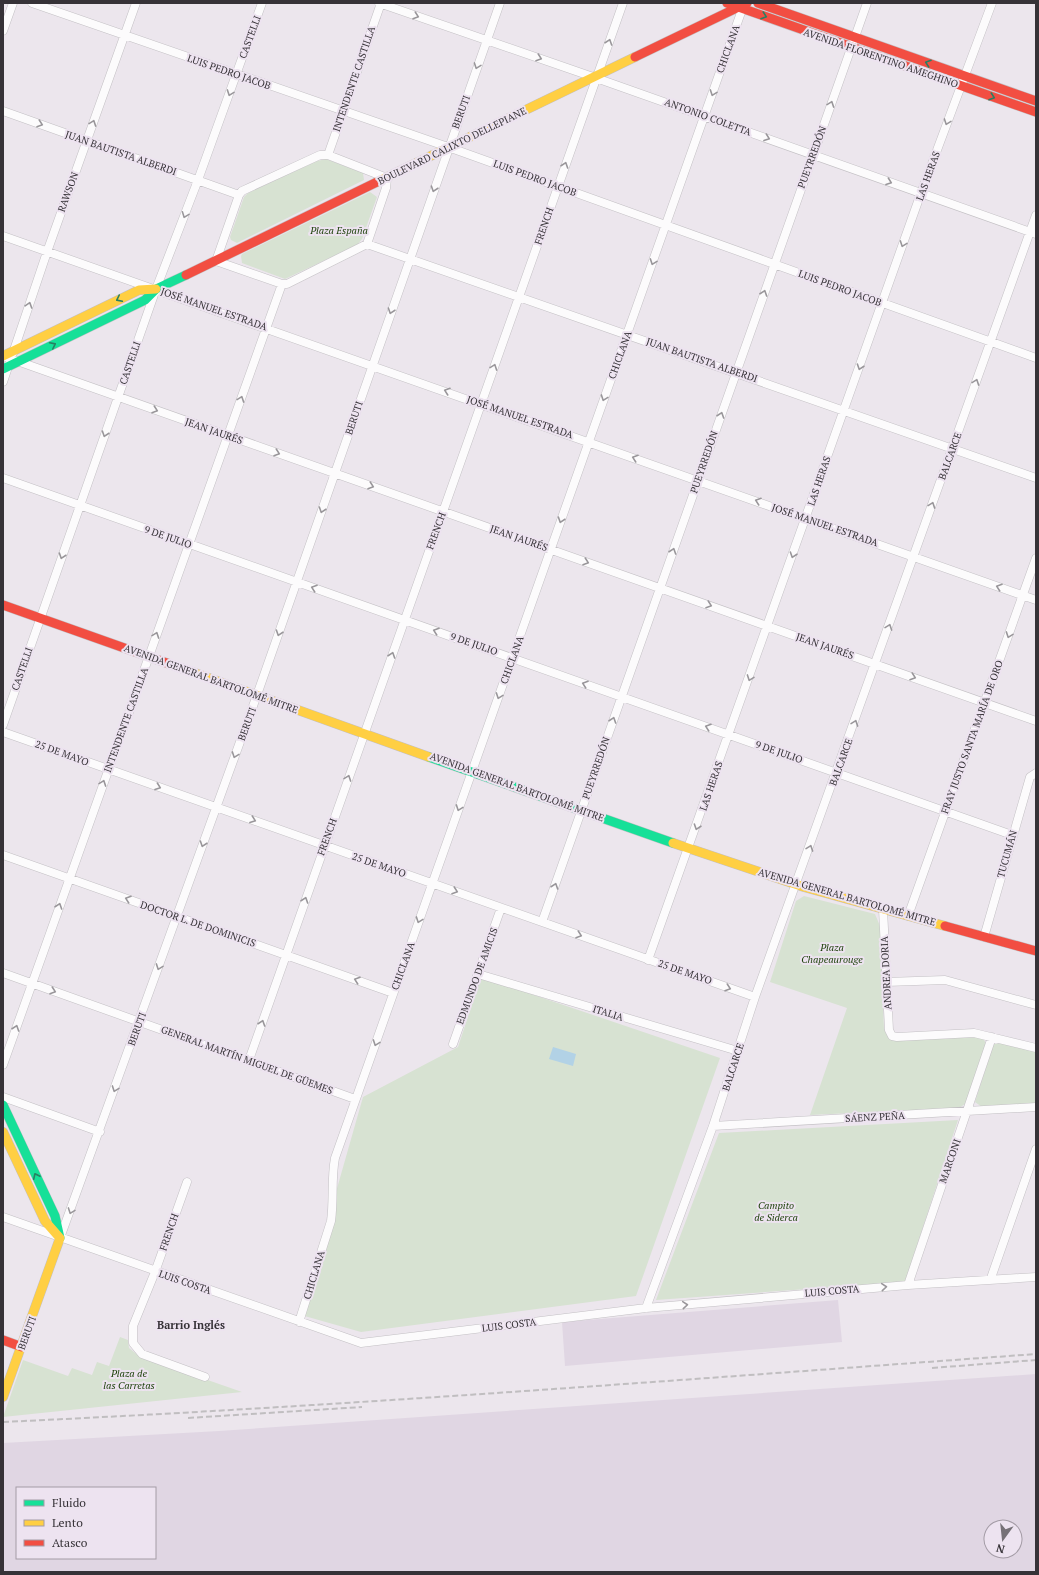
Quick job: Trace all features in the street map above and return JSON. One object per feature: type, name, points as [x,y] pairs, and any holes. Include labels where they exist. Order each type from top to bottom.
[{"type":"main road","name":"AVENIDA FLORENTINO AMEGHINO","points":[[727,3],[743,5],[851,47],[1036,112]]},
{"type":"main road","name":"AVENIDA FLORENTINO AMEGHINO","points":[[758,3],[1036,101]]},
{"type":"main road","name":"BOULEVARD CALIXTO DELLEPIANE","points":[[9,360],[139,290],[156,289],[216,261],[448,147],[596,78],[743,5]]},
{"type":"main road","name":"AVENIDA GENERAL BARTOLOMÉ MITRE","points":[[3,605],[797,885],[1036,951]]},
{"type":"main road","points":[[3,1105],[55,1216],[60,1238]]},
{"type":"main road","points":[[3,1132],[45,1221],[60,1238]]},
{"type":"main road","name":"BERUTI","points":[[3,1397],[60,1238]]},
{"type":"main road","points":[[3,1340],[22,1347]]},
{"type":"street","points":[[3,31],[13,3]]},
{"type":"street","name":"LUIS PEDRO JACOB","points":[[32,3],[342,112],[448,147],[1036,358]]},
{"type":"street","name":"RAWSON","points":[[3,382],[9,360],[136,3]]},
{"type":"street","name":"CASTELLI","points":[[3,725],[156,289],[198,180],[262,3]]},
{"type":"street","name":"ANTONIO COLETTA","points":[[380,3],[1033,233]]},
{"type":"street","name":"INTENDENTE CASTILLA","points":[[328,155],[380,3]]},
{"type":"street","name":"BERUTI","points":[[60,1238],[140,1022],[257,695],[448,147],[500,3]]},
{"type":"street","name":"FRENCH","points":[[249,1060],[622,3]]},
{"type":"street","name":"PUEYRREDÓN","points":[[542,922],[867,3]]},
{"type":"street","name":"LAS HERAS","points":[[648,960],[921,193],[992,3]]},
{"type":"street","name":"CHICLANA","points":[[299,1322],[331,1221],[333,1210],[332,1170],[334,1158],[743,5]]},
{"type":"street","name":"JUAN BAUTISTA ALBERDI","points":[[3,112],[239,195]]},
{"type":"street","points":[[320,154],[328,155],[387,178],[386,188],[367,244],[287,284],[282,284],[216,261],[239,195],[242,191],[320,154]]},
{"type":"street","name":"BALCARCE","points":[[646,1308],[714,1126],[756,997],[991,342],[1033,233],[1036,215]]},
{"type":"street","name":"JOSÉ MANUEL ESTRADA","points":[[3,236],[1036,600]]},
{"type":"street","name":"JUAN BAUTISTA ALBERDI","points":[[367,244],[1036,478]]},
{"type":"street","name":"INTENDENTE CASTILLA","points":[[3,1065],[282,284]]},
{"type":"street","name":"JEAN JAURÉS","points":[[9,360],[443,511],[1036,721]]},
{"type":"street","name":"9 DE JULIO","points":[[3,478],[1012,835]]},
{"type":"street","name":"FRAY JUSTO SANTA MARÍA DE ORO","points":[[908,916],[1036,558]]},
{"type":"street","name":"25 DE MAYO","points":[[3,732],[756,997]]},
{"type":"street","name":"TUCUMÁN","points":[[984,937],[1012,835],[1030,777],[1035,773]]},
{"type":"street","name":"DOCTOR L. DE DOMINICIS","points":[[3,855],[393,993]]},
{"type":"street","name":"EDMUNDO DE AMICIS","points":[[452,1044],[501,908]]},
{"type":"street","name":"ANDREA DORIA","points":[[883,909],[889,1030],[892,1036],[897,1037],[965,1032],[992,1037]]},
{"type":"street","name":"GENERAL MARTÍN MIGUEL DE GÜEMES","points":[[3,973],[356,1099]]},
{"type":"street","name":"ITALIA","points":[[478,974],[738,1051]]},
{"type":"street","points":[[886,982],[946,980],[1036,1005]]},
{"type":"street","points":[[992,1037],[1036,1048]]},
{"type":"street","name":"MARCONI","points":[[908,1285],[992,1037]]},
{"type":"street","points":[[3,1097],[100,1132]]},
{"type":"street","name":"SÁENZ PEÑA","points":[[714,1126],[1036,1108]]},
{"type":"street","points":[[991,1278],[1036,1148]]},
{"type":"street","name":"FRENCH","points":[[187,1182],[134,1326],[132,1336],[136,1349],[142,1354],[205,1376]]},
{"type":"street","name":"LUIS COSTA","points":[[3,1217],[353,1341],[371,1343],[646,1308],[991,1278],[1036,1276]]},
{"type":"shaded area","points":[[838,1300],[842,1342],[565,1366],[562,1322]]},
{"type":"shaded area","points":[[1036,1374],[1036,1572],[3,1572],[3,1443],[219,1431]]},
{"type":"green space","name":"Plaza España","points":[[326,159],[363,173],[364,180],[237,243],[231,240],[230,237],[244,197],[248,193],[317,161]]},
{"type":"green space","name":"Plaza España","points":[[370,192],[377,197],[362,239],[357,245],[285,279],[242,263],[242,254]]},
{"type":"green space","name":"Plaza Chapeaurouge","points":[[804,896],[875,914],[880,926],[884,1029],[891,1039],[973,1036],[980,1037],[984,1040],[986,1044],[968,1102],[959,1108],[810,1115],[847,1008],[770,982],[796,901]]},
{"type":"green space","points":[[481,977],[720,1058],[636,1296],[361,1332],[301,1315],[363,1097],[458,1047]]},
{"type":"green space","points":[[1001,1043],[1036,1052],[1036,1104],[982,1107],[975,1102],[992,1048],[994,1044]]},
{"type":"green space","name":"Campito de Siderca","points":[[958,1120],[905,1282],[656,1300],[719,1133]]},
{"type":"green space","name":"Plaza de las Carretas","points":[[120,1337],[128,1340],[129,1348],[139,1356],[242,1392],[3,1417],[23,1360],[68,1376],[72,1368],[92,1375],[97,1362],[109,1366]]},
{"type":"water","points":[[553,1047],[576,1054],[573,1066],[549,1059]]},
{"type":"railway","points":[[3,1422],[132,1416],[391,1400],[1036,1354]]},
{"type":"railway","points":[[932,1368],[1036,1360]]},
{"type":"railway","points":[[188,1418],[362,1407]]},
{"type":"traffic: fast","points":[[3,369],[145,300],[156,289],[186,275]]},
{"type":"traffic: fast","points":[[429,757],[673,843]]},
{"type":"traffic: fast","points":[[3,1105],[55,1216],[60,1238]]},
{"type":"traffic: slow","points":[[377,182],[635,57]]},
{"type":"traffic: slow","points":[[3,356],[139,290],[156,289]]},
{"type":"traffic: slow","points":[[192,672],[429,757]]},
{"type":"traffic: slow","points":[[673,843],[804,887],[945,926]]},
{"type":"traffic: slow","points":[[3,1132],[45,1221],[59,1237]]},
{"type":"traffic: slow","points":[[3,1397],[60,1238]]},
{"type":"traffic: jam","points":[[727,3],[1036,112]]},
{"type":"traffic: jam","points":[[635,57],[747,3]]},
{"type":"traffic: jam","points":[[758,3],[1036,101]]},
{"type":"traffic: jam","points":[[186,275],[377,182]]},
{"type":"traffic: jam","points":[[3,605],[192,672]]},
{"type":"traffic: jam","points":[[945,926],[1036,951]]},
{"type":"traffic: jam","points":[[3,1340],[22,1347]]},
{"type":"district","name":"Barrio Inglés","points":[[191,1325]]}]
